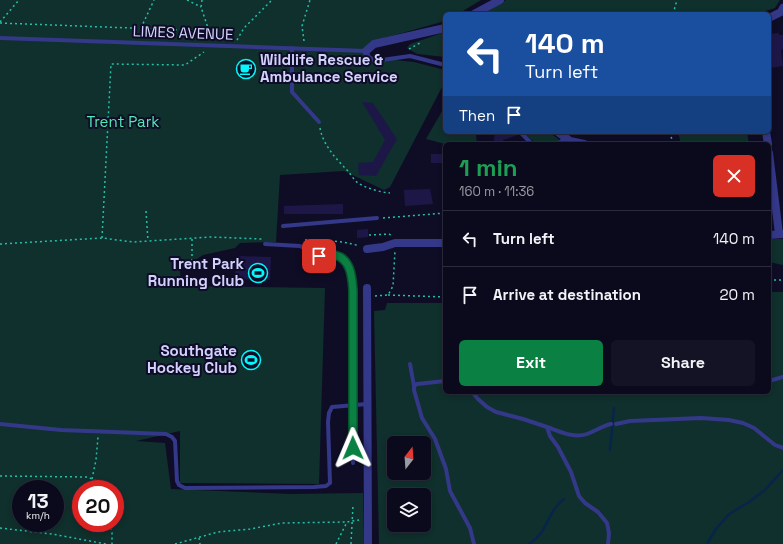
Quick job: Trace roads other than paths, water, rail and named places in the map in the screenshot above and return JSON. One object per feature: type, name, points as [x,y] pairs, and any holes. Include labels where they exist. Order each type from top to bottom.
[{"type":"street","points":[[478,12],[500,0]]},
{"type":"street","points":[[771,17],[782,11]]},
{"type":"street","points":[[366,51],[374,44],[443,28]]},
{"type":"street","points":[[561,134],[570,141],[575,142]]},
{"type":"street","points":[[771,170],[781,234],[771,235]]},
{"type":"street","points":[[367,249],[383,247],[396,243],[443,243]]},
{"type":"street","points":[[367,292],[368,544]]},
{"type":"lane","name":"LIMES AVENUE","points":[[0,38],[366,51]]},
{"type":"lane","points":[[292,48],[292,92],[319,122]]},
{"type":"lane","points":[[366,51],[369,57],[375,61],[410,56],[443,64]]},
{"type":"lane","points":[[522,134],[530,142]]},
{"type":"lane","points":[[560,142],[566,138]]},
{"type":"lane","points":[[283,226],[377,218]]},
{"type":"lane","points":[[265,242],[300,246],[319,256],[335,255],[345,260],[351,272],[353,290],[353,463]]},
{"type":"lane","points":[[410,364],[422,418],[435,439],[446,469],[450,491],[470,528],[474,544]]},
{"type":"lane","points":[[771,380],[783,377]]},
{"type":"lane","points":[[414,386],[422,383],[443,381]]},
{"type":"lane","points":[[474,394],[487,407],[496,412],[578,436],[586,435],[603,426],[611,424]]},
{"type":"lane","points":[[0,424],[98,432],[166,434],[172,437],[176,448],[177,481],[179,485],[185,488],[326,486],[330,483],[328,422],[329,413],[332,407],[368,404]]},
{"type":"lane","points":[[616,424],[630,421],[701,418],[729,420],[743,423],[754,428],[775,445],[783,448]]},
{"type":"lane","points":[[546,427],[550,436],[566,460],[579,496],[585,503],[604,518],[608,528],[608,544]]},
{"type":"waterway","points":[[610,450],[614,408]]},
{"type":"waterway","points":[[707,544],[716,529],[729,514],[765,490],[783,470]]},
{"type":"waterway","points":[[529,544],[544,529],[554,510],[564,499]]},
{"type":"place","name":"Wildlife Rescue & Ambulance Service","points":[[246,69]]},
{"type":"place","name":"Trent Park Running Club","points":[[258,273]]},
{"type":"place","name":"Southgate Hockey Club","points":[[251,360]]},
{"type":"park label","name":"Trent Park","points":[[123,122]]}]
